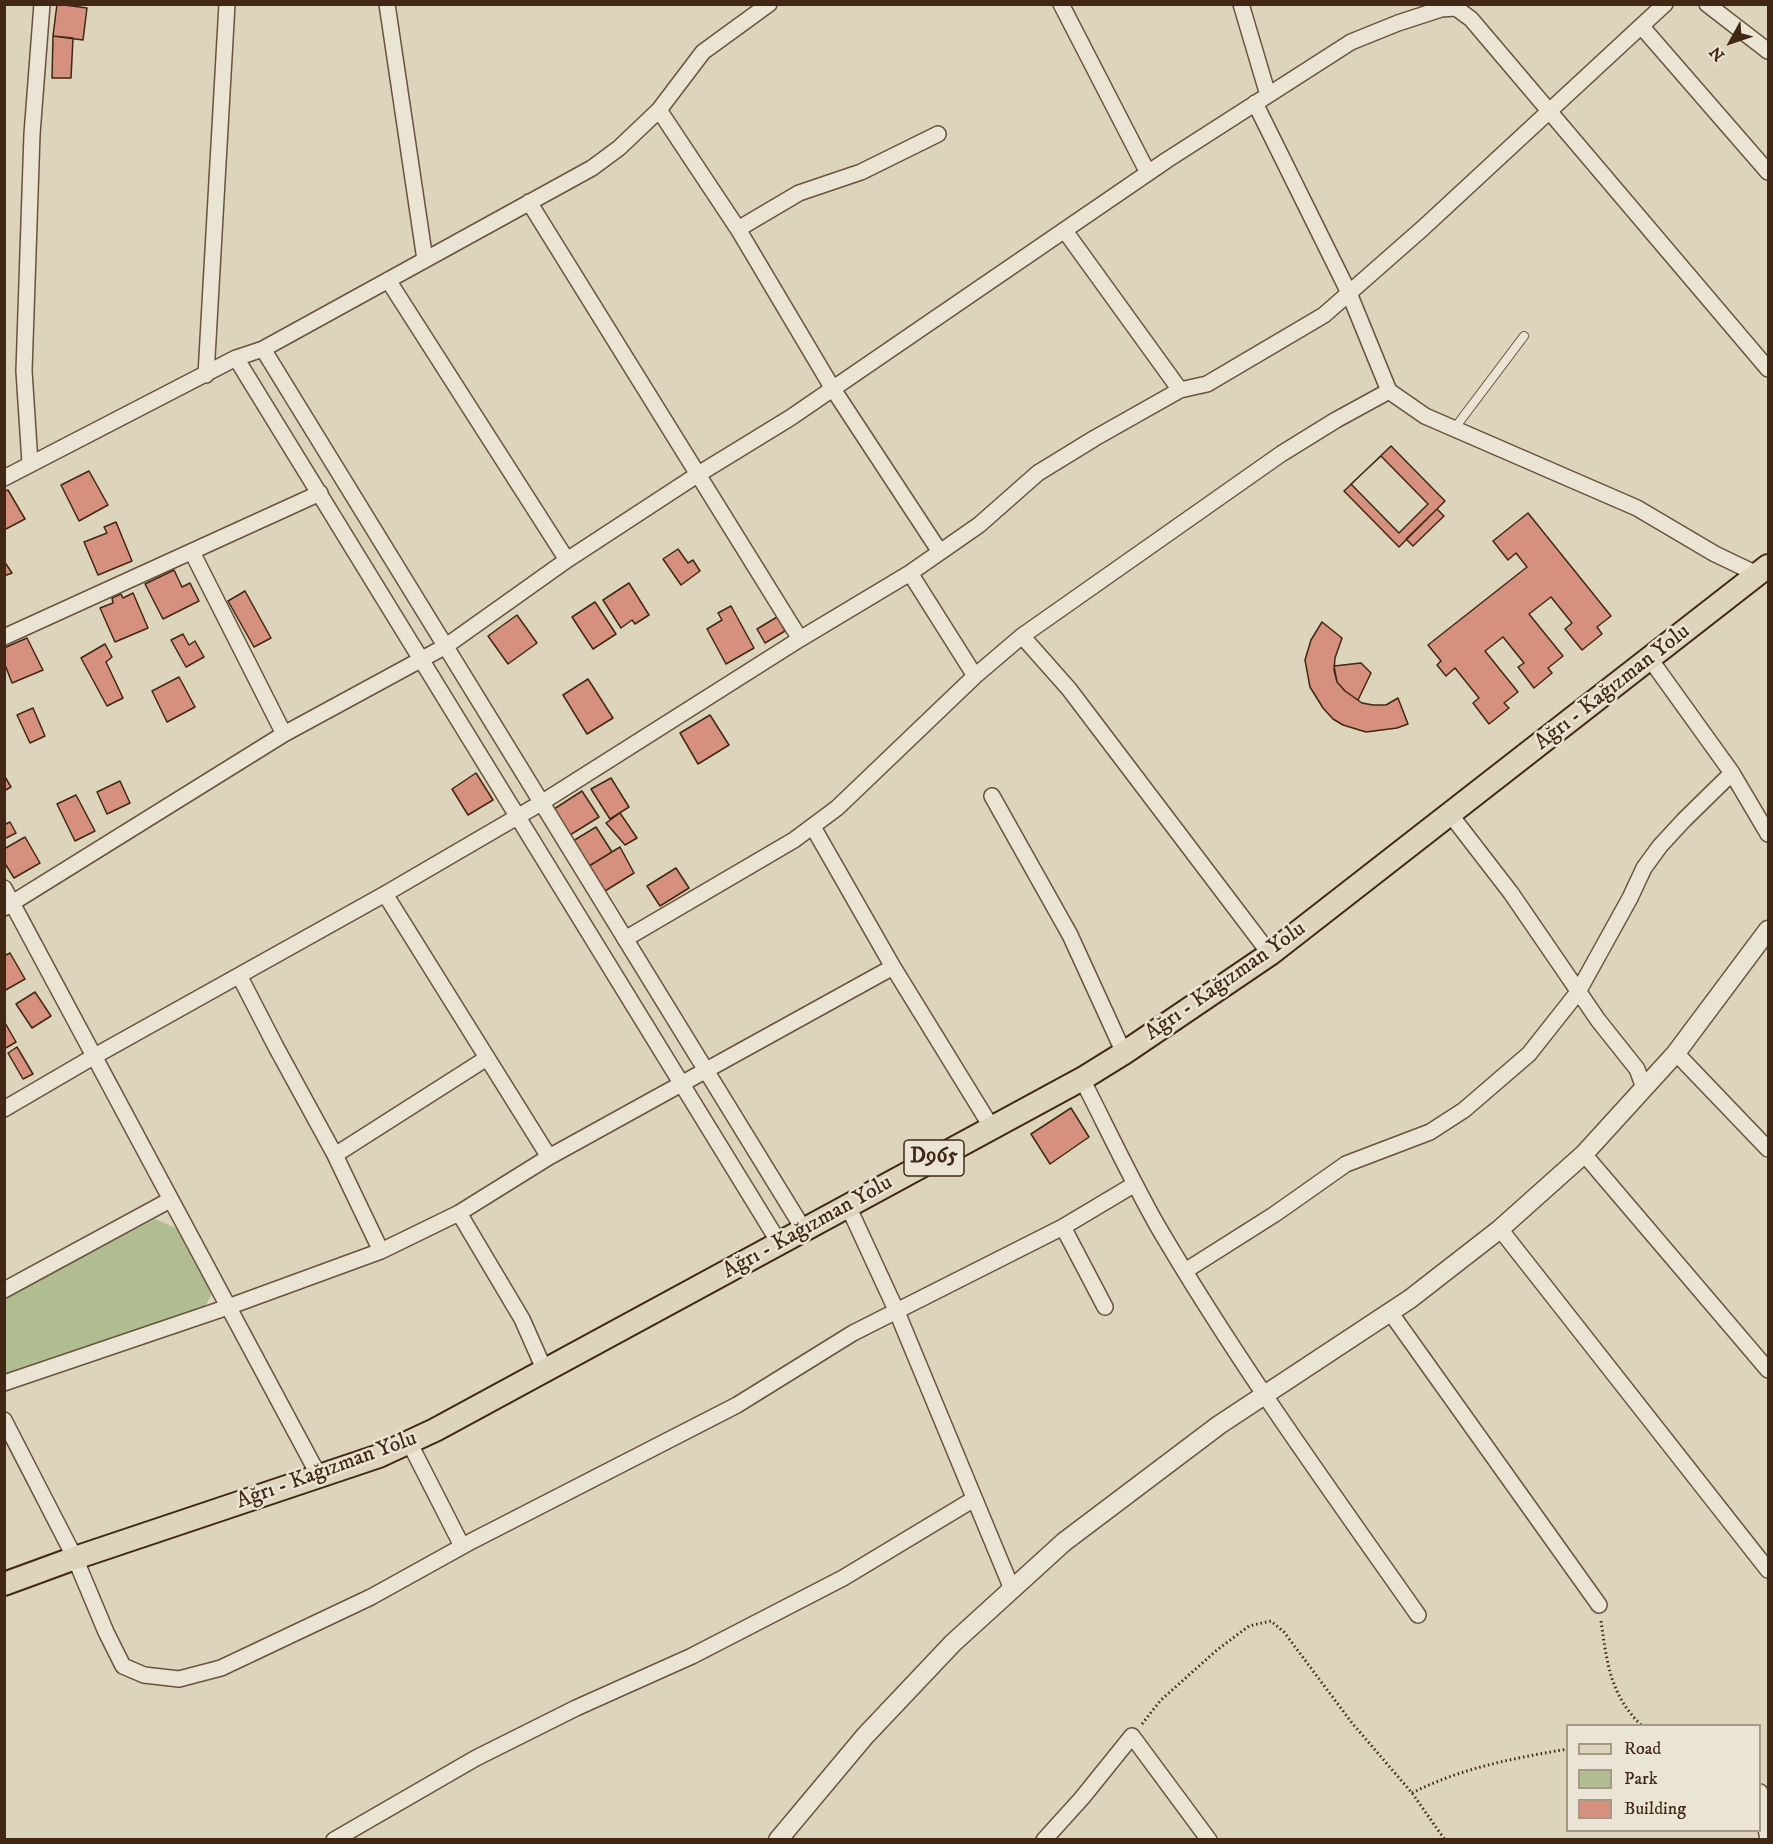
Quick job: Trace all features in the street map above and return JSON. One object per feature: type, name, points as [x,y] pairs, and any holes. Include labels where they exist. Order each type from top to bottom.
[{"type":"main road","name":"Ağrı - Kağızman Yolu","points":[[4,1584],[379,1456],[435,1430],[1082,1079],[1270,954],[1764,570]]},
{"type":"street","points":[[30,463],[24,371],[32,134],[42,4]]},
{"type":"street","points":[[206,375],[227,4]]},
{"type":"street","points":[[387,4],[425,260]]},
{"type":"street","points":[[4,478],[236,358],[263,349],[592,168],[619,148],[659,110],[703,52],[769,4]]},
{"type":"street","points":[[1061,4],[1148,173]]},
{"type":"street","points":[[1241,4],[1268,94]]},
{"type":"street","points":[[4,1109],[93,1056],[240,976],[541,803],[800,639],[910,573],[980,525],[1038,473],[1180,390],[1206,384],[1324,315],[1423,228],[1665,4]]},
{"type":"street","points":[[1707,4],[1768,51]]},
{"type":"street","points":[[9,906],[284,734],[446,646],[567,560],[697,474],[790,418],[1148,173],[1268,94],[1351,42],[1430,12],[1456,9],[1471,19],[1768,369]]},
{"type":"street","points":[[1642,27],[1768,172]]},
{"type":"street","points":[[1255,104],[1349,293],[1389,391],[1425,416],[1637,508],[1715,554],[1764,570]]},
{"type":"street","points":[[659,110],[738,229],[832,389],[940,552]]},
{"type":"street","points":[[738,229],[799,193],[861,172],[938,134]]},
{"type":"street","points":[[530,202],[800,639]]},
{"type":"street","points":[[1065,231],[1180,390]]},
{"type":"street","points":[[388,280],[567,560]]},
{"type":"street","points":[[263,349],[804,1230]]},
{"type":"street","points":[[236,358],[780,1244]]},
{"type":"street","points":[[625,939],[794,840],[837,808],[975,676],[1022,636],[1281,454],[1389,391]]},
{"type":"street","points":[[4,637],[320,493]]},
{"type":"street","points":[[192,552],[284,734]]},
{"type":"street","points":[[910,573],[975,676]]},
{"type":"street","points":[[1022,636],[1069,689],[1270,954]]},
{"type":"street","points":[[1650,659],[1732,773],[1768,834]]},
{"type":"street","points":[[1185,1271],[1275,1214],[1346,1164],[1430,1132],[1464,1110],[1529,1054],[1578,992],[1644,868],[1684,820],[1732,773]]},
{"type":"street","points":[[992,796],[1070,935],[1124,1053]]},
{"type":"street","points":[[1450,814],[1511,893],[1578,992],[1638,1069],[1644,1088]]},
{"type":"street","points":[[813,826],[893,967],[992,1128]]},
{"type":"street","points":[[4,888],[9,906],[93,1056],[319,1476]]},
{"type":"street","points":[[385,894],[549,1157]]},
{"type":"street","points":[[786,1836],[865,1736],[953,1643],[1064,1542],[1219,1425],[1390,1312],[1500,1228],[1584,1154],[1676,1053],[1768,930]]},
{"type":"street","points":[[4,1383],[228,1307],[381,1251],[459,1213],[549,1157],[707,1072],[893,967]]},
{"type":"street","points":[[240,976],[335,1155],[381,1251]]},
{"type":"street","points":[[1676,1053],[1768,1149]]},
{"type":"street","points":[[335,1155],[487,1058]]},
{"type":"street","points":[[1082,1079],[1135,1184],[1185,1271],[1264,1395],[1418,1615]]},
{"type":"street","points":[[1584,1154],[1768,1370]]},
{"type":"street","points":[[4,1420],[75,1558],[123,1666],[144,1675],[179,1678],[221,1668],[370,1597],[462,1546],[737,1405],[853,1333],[897,1312],[940,1287],[1063,1227],[1135,1184]]},
{"type":"street","points":[[4,1290],[170,1200]]},
{"type":"street","points":[[848,1206],[897,1312],[1012,1589]]},
{"type":"street","points":[[459,1213],[522,1320],[545,1371]]},
{"type":"street","points":[[1063,1227],[1105,1307]]},
{"type":"street","points":[[1500,1228],[1768,1570]]},
{"type":"street","points":[[1390,1312],[1599,1605]]},
{"type":"street","points":[[409,1442],[462,1546]]},
{"type":"street","points":[[334,1839],[486,1753],[576,1708],[693,1656],[843,1578],[974,1500]]},
{"type":"street","points":[[1044,1839],[1082,1798],[1132,1736],[1209,1839]]},
{"type":"street","points":[[1761,1798],[1768,1839]]},
{"type":"lane","points":[[1454,429],[1524,336]]},
{"type":"path","points":[[1599,1605],[1605,1656],[1614,1685],[1626,1711],[1641,1724]]},
{"type":"path","points":[[1132,1736],[1160,1701],[1218,1650],[1249,1626],[1271,1621],[1284,1632],[1352,1723],[1413,1793],[1445,1839]]},
{"type":"path","points":[[1413,1793],[1435,1782],[1474,1768],[1513,1758],[1566,1749]]},
{"type":"green space","points":[[155,1219],[176,1228],[212,1294],[204,1308],[13,1375],[5,1373],[5,1298]]},
{"type":"building","points":[[57,4],[87,8],[83,40],[53,36]]},
{"type":"building","points":[[53,36],[73,38],[71,78],[52,78]]},
{"type":"building","points":[[1391,446],[1445,501],[1399,547],[1344,491]]},
{"type":"building","points":[[1381,456],[1428,504],[1399,533],[1351,484]]},
{"type":"building","points":[[89,471],[108,505],[79,521],[61,485]]},
{"type":"building","points":[[8,490],[25,519],[4,530],[4,491]]},
{"type":"building","points":[[1437,509],[1444,516],[1413,546],[1406,539]]},
{"type":"building","points":[[1528,513],[1611,616],[1597,627],[1602,634],[1582,650],[1565,629],[1572,623],[1551,597],[1529,614],[1563,656],[1548,668],[1552,673],[1534,688],[1518,667],[1524,663],[1503,637],[1485,651],[1518,692],[1504,703],[1509,708],[1489,724],[1473,703],[1479,698],[1455,668],[1446,676],[1437,665],[1441,661],[1428,645],[1527,567],[1516,553],[1508,560],[1493,541]]},
{"type":"building","points":[[116,522],[132,561],[98,575],[84,542],[107,533],[104,527]]},
{"type":"building","points":[[678,549],[688,563],[693,560],[700,571],[681,585],[663,559]]},
{"type":"building","points":[[4,561],[12,573],[4,576]]},
{"type":"building","points":[[174,570],[182,587],[190,583],[199,601],[163,619],[145,584]]},
{"type":"building","points":[[629,583],[649,615],[635,624],[632,620],[621,628],[603,600]]},
{"type":"building","points":[[245,591],[271,638],[254,647],[228,601]]},
{"type":"building","points":[[133,593],[148,628],[115,642],[100,608],[113,603],[112,598],[121,594],[123,598]]},
{"type":"building","points":[[595,602],[616,634],[593,649],[572,617]]},
{"type":"building","points":[[731,606],[754,648],[726,664],[707,629],[722,620],[718,613]]},
{"type":"building","points":[[517,615],[537,643],[508,664],[488,636]]},
{"type":"building","points":[[777,617],[785,631],[765,643],[757,629]]},
{"type":"building","points":[[1322,622],[1342,638],[1335,658],[1334,670],[1337,682],[1362,703],[1386,705],[1398,698],[1408,724],[1397,728],[1366,732],[1343,725],[1333,719],[1323,708],[1310,687],[1305,660],[1311,640]]},
{"type":"building","points":[[183,634],[189,645],[195,641],[204,657],[186,667],[171,640]]},
{"type":"building","points":[[27,638],[43,670],[12,683],[4,662],[4,648]]},
{"type":"building","points":[[105,644],[112,657],[106,662],[123,698],[107,706],[81,658]]},
{"type":"building","points":[[1361,663],[1371,673],[1358,700],[1337,682],[1334,666]]},
{"type":"building","points":[[179,677],[195,707],[167,722],[152,691]]},
{"type":"building","points":[[588,679],[613,718],[587,734],[563,695]]},
{"type":"building","points":[[33,708],[45,736],[30,743],[17,715]]},
{"type":"building","points":[[710,715],[729,745],[698,764],[680,733]]},
{"type":"building","points":[[476,773],[493,800],[468,815],[452,789]]},
{"type":"building","points":[[4,775],[11,787],[4,791]]},
{"type":"building","points":[[611,778],[629,807],[610,819],[591,789]]},
{"type":"building","points":[[120,781],[130,803],[107,814],[97,792]]},
{"type":"building","points":[[582,791],[599,817],[570,835],[554,809]]},
{"type":"building","points":[[76,795],[95,831],[75,841],[57,804]]},
{"type":"building","points":[[620,813],[637,838],[625,845],[606,823]]},
{"type":"building","points":[[10,822],[16,833],[4,839],[4,825]]},
{"type":"building","points":[[596,827],[612,852],[589,866],[573,841]]},
{"type":"building","points":[[25,837],[40,863],[14,878],[4,862],[4,849]]},
{"type":"building","points":[[620,847],[634,873],[605,891],[589,866]]},
{"type":"building","points":[[676,868],[689,888],[660,906],[647,886]]},
{"type":"building","points":[[10,953],[25,979],[4,991],[4,956]]},
{"type":"building","points":[[35,992],[51,1016],[32,1028],[16,1004]]},
{"type":"building","points":[[4,1021],[16,1042],[4,1049]]},
{"type":"building","points":[[17,1047],[33,1074],[23,1079],[8,1053]]},
{"type":"building","points":[[1071,1108],[1089,1137],[1050,1164],[1031,1134]]}]
